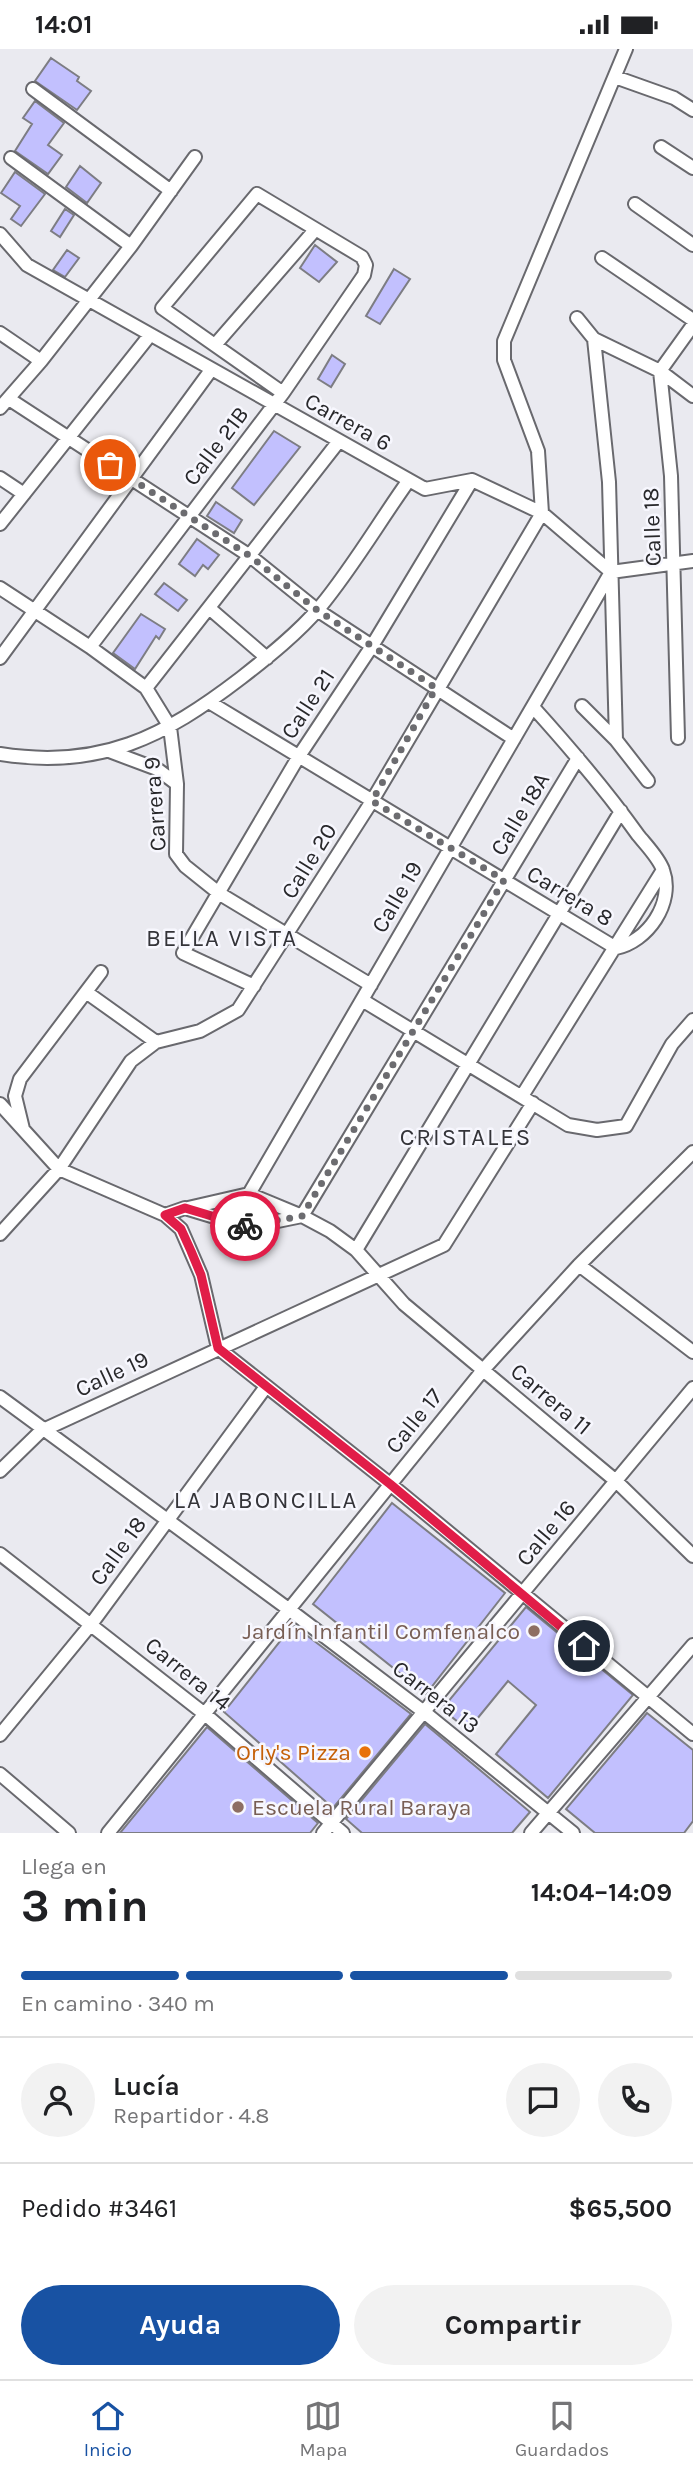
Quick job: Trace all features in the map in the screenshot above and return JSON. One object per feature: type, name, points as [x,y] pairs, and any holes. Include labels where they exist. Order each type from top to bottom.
[{"type":"street","points":[[542,513],[538,451],[504,360],[505,341],[626,49]]},
{"type":"street","points":[[615,77],[674,98],[693,110]]},
{"type":"street","points":[[33,89],[171,191]]},
{"type":"street","points":[[661,147],[693,168]]},
{"type":"street","points":[[195,157],[131,246],[5,403],[69,438],[250,556],[317,610],[514,739]]},
{"type":"street","points":[[11,158],[131,246]]},
{"type":"street","points":[[215,345],[314,231],[257,194],[162,307],[215,345],[283,393]]},
{"type":"street","points":[[635,204],[693,244]]},
{"type":"street","name":"Calle 21B","points":[[90,647],[283,393],[364,275],[366,265],[362,257],[314,231]]},
{"type":"street","name":"Carrera 6","points":[[0,234],[27,265],[425,489],[472,481]]},
{"type":"street","points":[[602,258],[693,323],[660,371]]},
{"type":"street","points":[[576,318],[594,339],[660,371],[693,396]]},
{"type":"street","points":[[0,333],[41,361]]},
{"type":"street","points":[[0,524],[150,335]]},
{"type":"street","points":[[594,339],[609,482],[615,740]]},
{"type":"street","points":[[0,657],[211,370]]},
{"type":"street","name":"Calle 18","points":[[660,371],[671,476],[678,738]]},
{"type":"street","points":[[146,688],[340,441]]},
{"type":"street","points":[[0,478],[24,494]]},
{"type":"street","points":[[4,755],[60,758],[109,751],[152,737],[209,702],[267,658],[317,610],[342,579],[409,480]]},
{"type":"street","points":[[472,481],[542,513],[611,572],[693,561]]},
{"type":"street","name":"Calle 21","points":[[254,986],[183,953],[299,757],[372,646],[472,481]]},
{"type":"street","name":"Calle 20","points":[[0,1234],[59,1169],[131,1061],[156,1042],[221,1022],[238,1010],[372,801],[436,688],[542,513]]},
{"type":"street","name":"Calle 19","points":[[249,1194],[611,572]]},
{"type":"street","points":[[0,588],[90,647],[146,688],[170,727]]},
{"type":"street","points":[[209,608],[267,658]]},
{"type":"street","name":"Carrera 8","points":[[209,702],[616,948],[663,870]]},
{"type":"street","points":[[582,706],[615,740],[648,781]]},
{"type":"street","points":[[528,1100],[616,948],[638,940],[652,925],[663,904],[663,870],[621,811],[533,707]]},
{"type":"street","name":"Carrera 9","points":[[170,727],[177,784],[176,854],[185,866],[220,894],[371,985]]},
{"type":"street","points":[[109,751],[157,769],[177,784]]},
{"type":"street","name":"Calle 18A","points":[[302,1216],[578,758]]},
{"type":"street","points":[[356,1250],[621,811]]},
{"type":"street","points":[[24,1133],[15,1096],[20,1079],[101,972]]},
{"type":"street","points":[[86,992],[156,1042]]},
{"type":"street","points":[[362,1000],[568,1125],[597,1130],[626,1126],[672,1045],[693,1020]]},
{"type":"street","name":"Calle 19","points":[[0,1471],[41,1431],[444,1245],[528,1100]]},
{"type":"street","points":[[0,1104],[59,1169],[165,1215],[181,1229],[201,1275],[218,1348],[265,1388],[390,1484],[647,1699],[693,1734]]},
{"type":"street","name":"Calle 17","points":[[108,1833],[291,1611],[390,1484],[484,1370],[579,1265],[690,1160]]},
{"type":"street","points":[[165,1215],[249,1194],[302,1216]]},
{"type":"street","points":[[185,1208],[248,1227],[302,1216]]},
{"type":"street","name":"Carrera 11","points":[[302,1216],[330,1231],[356,1250],[404,1304],[616,1481],[693,1556]]},
{"type":"street","points":[[579,1265],[693,1352]]},
{"type":"street","name":"Calle 18","points":[[0,1735],[92,1623],[265,1388]]},
{"type":"street","name":"Calle 16","points":[[327,1828],[693,1388]]},
{"type":"street","name":"Carrera 13","points":[[0,1397],[41,1431],[291,1611],[424,1713],[573,1833]]},
{"type":"street","name":"Carrera 14","points":[[0,1554],[92,1623],[206,1715],[327,1828],[343,1833]]},
{"type":"street","points":[[531,1833],[693,1645]]},
{"type":"street","points":[[0,1774],[69,1833]]},
{"type":"building","points":[[51,58],[79,77],[77,81],[91,91],[77,110],[35,81]]},
{"type":"building","points":[[35,101],[64,123],[48,145],[62,155],[48,174],[15,151],[32,124],[23,118]]},
{"type":"building","points":[[80,166],[101,183],[87,203],[66,187]]},
{"type":"building","points":[[15,172],[45,194],[21,226],[11,219],[20,206],[1,193]]},
{"type":"building","points":[[65,209],[74,215],[60,237],[51,231]]},
{"type":"building","points":[[315,245],[337,262],[319,282],[300,268]]},
{"type":"building","points":[[67,250],[79,258],[65,277],[53,270]]},
{"type":"building","points":[[394,269],[410,279],[380,324],[366,316]]},
{"type":"building","points":[[332,355],[345,364],[331,387],[318,379]]},
{"type":"building","points":[[274,431],[300,447],[254,505],[232,488]]},
{"type":"building","points":[[216,502],[242,520],[234,533],[207,516]]},
{"type":"building","points":[[197,539],[219,555],[208,569],[203,565],[195,576],[179,564]]},
{"type":"building","points":[[164,583],[187,600],[178,611],[155,594]]},
{"type":"building","points":[[141,614],[165,629],[159,639],[156,636],[135,669],[113,653]]},
{"type":"building","points":[[392,1503],[505,1593],[426,1694],[313,1604]]},
{"type":"building","points":[[526,1607],[633,1695],[548,1798],[496,1754],[536,1705],[508,1681],[468,1730],[442,1709]]},
{"type":"building","points":[[293,1625],[411,1714],[333,1808],[224,1712]]},
{"type":"building","points":[[647,1713],[693,1750],[693,1821],[684,1833],[595,1833],[566,1809]]},
{"type":"building","points":[[425,1724],[530,1812],[512,1833],[362,1833],[346,1819]]},
{"type":"building","points":[[207,1727],[318,1823],[310,1833],[120,1833]]},
{"type":"way so far","points":[[110,465],[250,556],[317,610],[436,688],[372,801],[504,880],[302,1216],[245,1226]]},
{"type":"place","name":"Jardín Infantil Comfenalco","points":[[534,1631]]},
{"type":"place","name":"Orly's Pizza","points":[[365,1752]]},
{"type":"place","name":"Escuela Rural Baraya","points":[[238,1807]]},
{"type":"district","name":"BELLA VISTA","points":[[222,938]]},
{"type":"district","name":"CRISTALES","points":[[466,1137]]},
{"type":"district","name":"LA JABONCILLA","points":[[266,1500]]},
{"type":"route","points":[[245,1226],[185,1208],[165,1215],[181,1229],[201,1275],[210,1327],[218,1348],[265,1388],[390,1484],[584,1646]]}]
